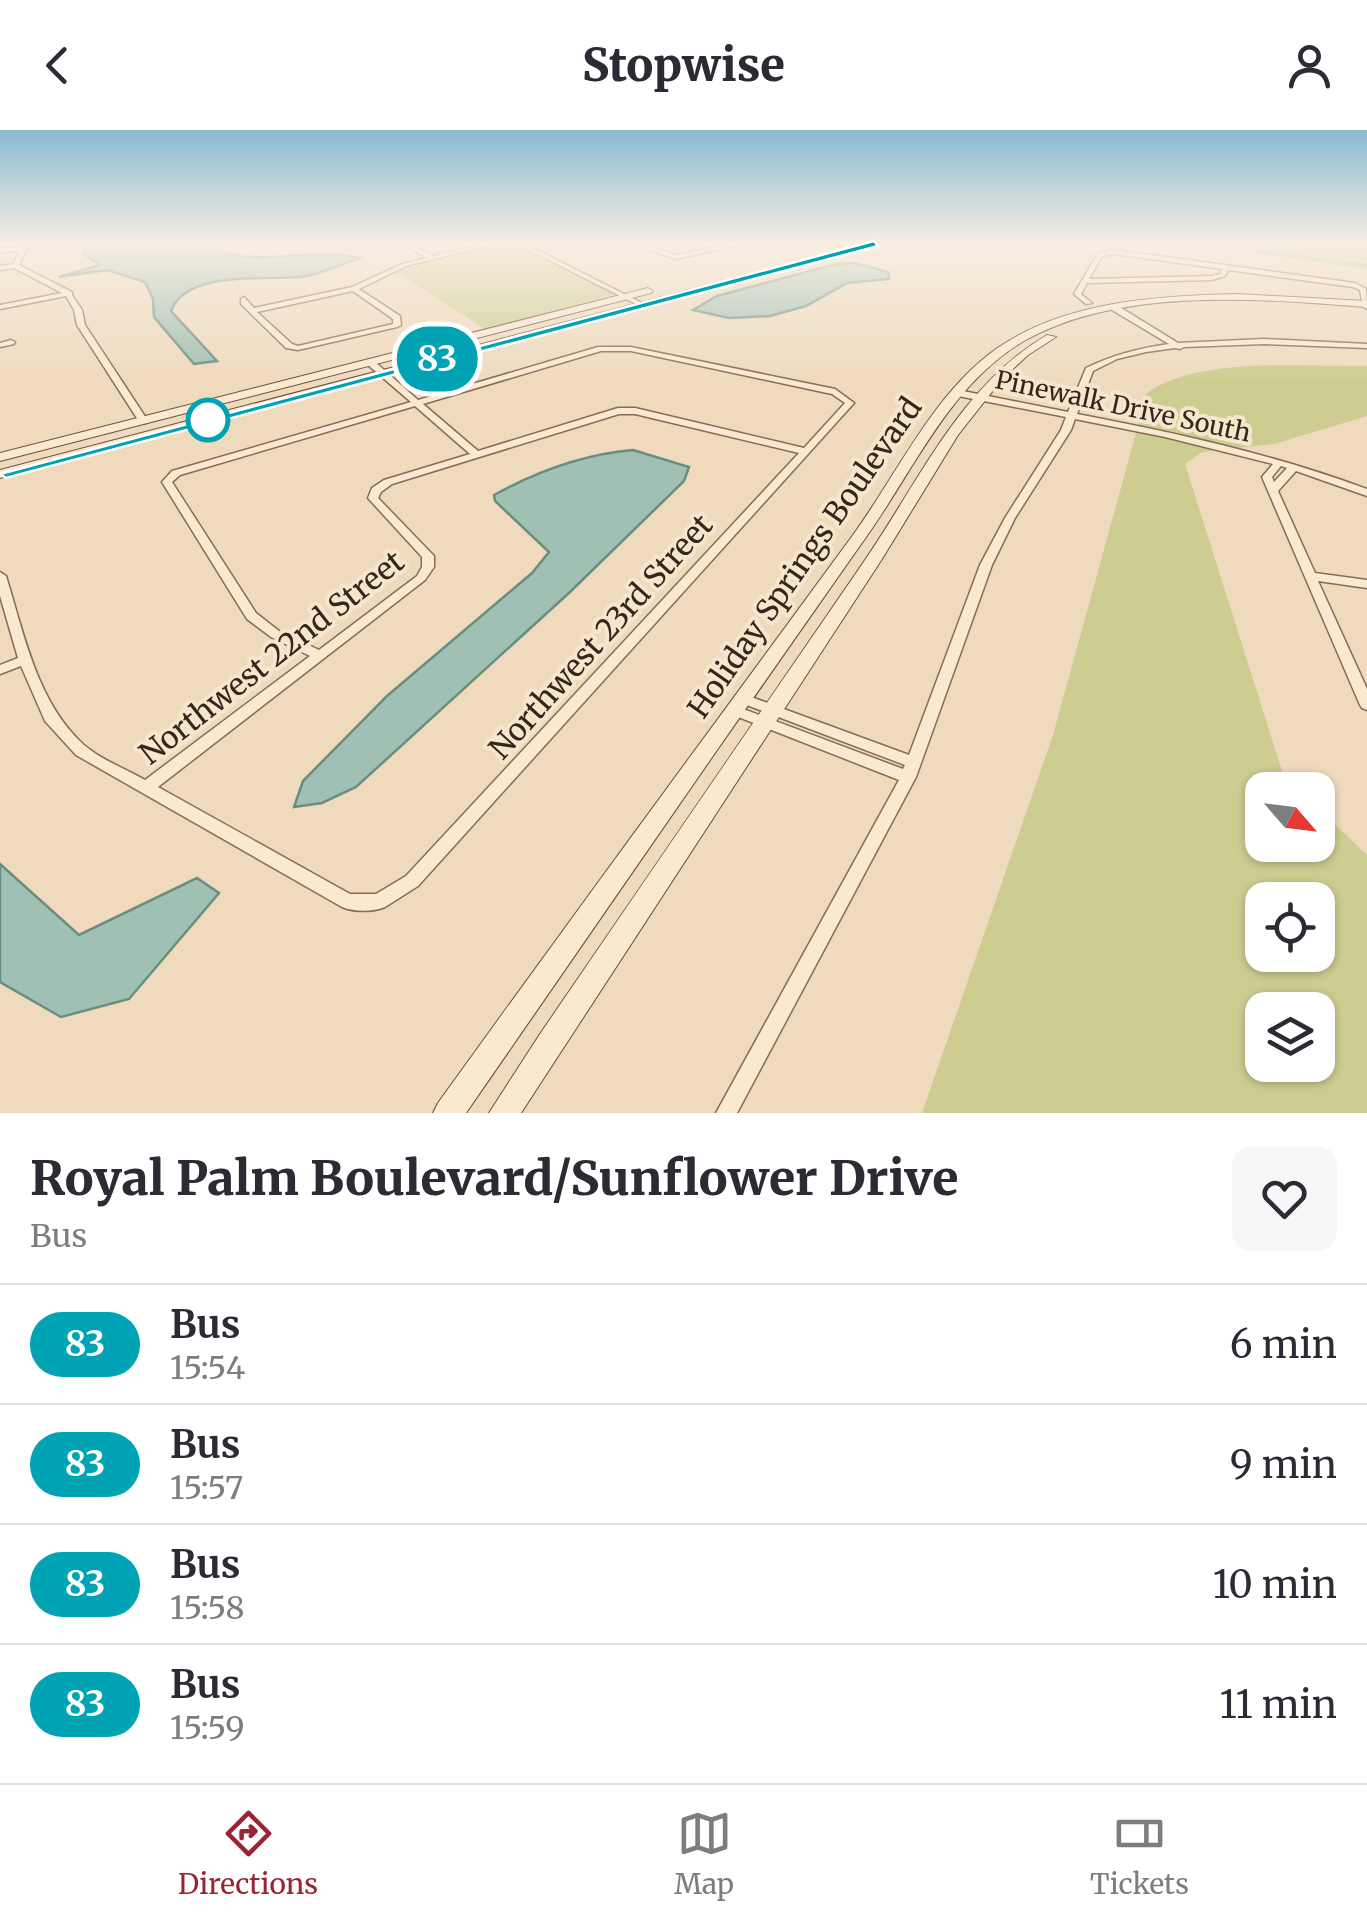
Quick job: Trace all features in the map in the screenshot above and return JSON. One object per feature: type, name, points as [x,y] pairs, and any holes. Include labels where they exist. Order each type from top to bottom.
[{"type":"street","points":[[64,290],[70,293],[80,310],[82,326],[143,421]]},
{"type":"street","points":[[252,311],[350,290]]},
{"type":"street","points":[[244,298],[252,311],[289,346],[298,348],[397,325],[397,318],[355,290]]},
{"type":"street","points":[[615,290],[642,305]]},
{"type":"street","points":[[0,457],[652,290]]},
{"type":"street","points":[[0,474],[700,290]]},
{"type":"street","points":[[1079,290],[1077,294],[1088,303]]},
{"type":"street","points":[[0,306],[70,293]]},
{"type":"street","name":"Holiday Springs Boulevard","points":[[504,1113],[910,506],[968,395],[995,353],[1055,323],[1115,312],[1238,303],[1367,306]]},
{"type":"street","points":[[1115,312],[1175,347]]},
{"type":"street","name":"Holiday Springs Boulevard","points":[[448,1113],[737,704],[968,395],[1013,358],[1040,342],[1115,312]]},
{"type":"street","points":[[0,345],[11,342]]},
{"type":"street","points":[[726,1113],[911,770],[986,565],[1010,518],[1066,430],[1089,370],[1102,361],[1175,347],[1237,342],[1367,346]]},
{"type":"street","name":"Northwest 23rd Street","points":[[146,788],[348,902],[379,902],[412,881],[850,403],[846,397],[614,348],[416,401]]},
{"type":"street","points":[[370,363],[475,452],[618,411],[635,411],[805,451]]},
{"type":"street","name":"Pinewalk Drive South","points":[[968,395],[1279,463],[1367,494]]},
{"type":"street","points":[[319,655],[275,634],[251,616],[167,482],[176,473],[416,401]]},
{"type":"street","name":"Northwest 22nd Street","points":[[146,788],[421,578],[428,567],[428,556],[374,498],[376,490],[388,482],[475,452]]},
{"type":"street","name":"Pinewalk Drive South","points":[[1274,490],[1267,478],[1279,463]]},
{"type":"street","points":[[1294,468],[1274,490],[1366,699]]},
{"type":"street","points":[[0,576],[25,660],[50,716],[81,751],[146,788]]},
{"type":"street","points":[[1310,576],[1367,584]]},
{"type":"street","points":[[0,670],[25,660]]},
{"type":"street","points":[[737,704],[911,770]]},
{"type":"green space","points":[[424,290],[607,290],[615,294],[485,329]]},
{"type":"green space","points":[[1283,365],[1367,366],[1367,416],[1274,444],[1202,452],[1185,464],[1282,772],[1245,772],[1245,862],[1335,862],[1335,824],[1367,855],[1367,1113],[922,1113],[1053,735],[1147,393],[1194,373]]},
{"type":"shaded area","points":[[149,290],[192,290],[179,298],[171,311],[217,361],[194,364],[154,317]]},
{"type":"shaded area","points":[[740,290],[835,290],[806,306],[770,316],[729,318],[693,310],[717,296]]},
{"type":"shaded area","points":[[633,450],[689,467],[684,481],[570,592],[356,787],[322,803],[294,807],[303,781],[387,696],[532,573],[549,552],[495,501],[494,495],[561,465]]},
{"type":"shaded area","points":[[0,864],[79,935],[197,878],[219,893],[129,999],[61,1017],[0,982]]},
{"type":"bus line","name":"83","points":[[0,474],[700,290]]}]
